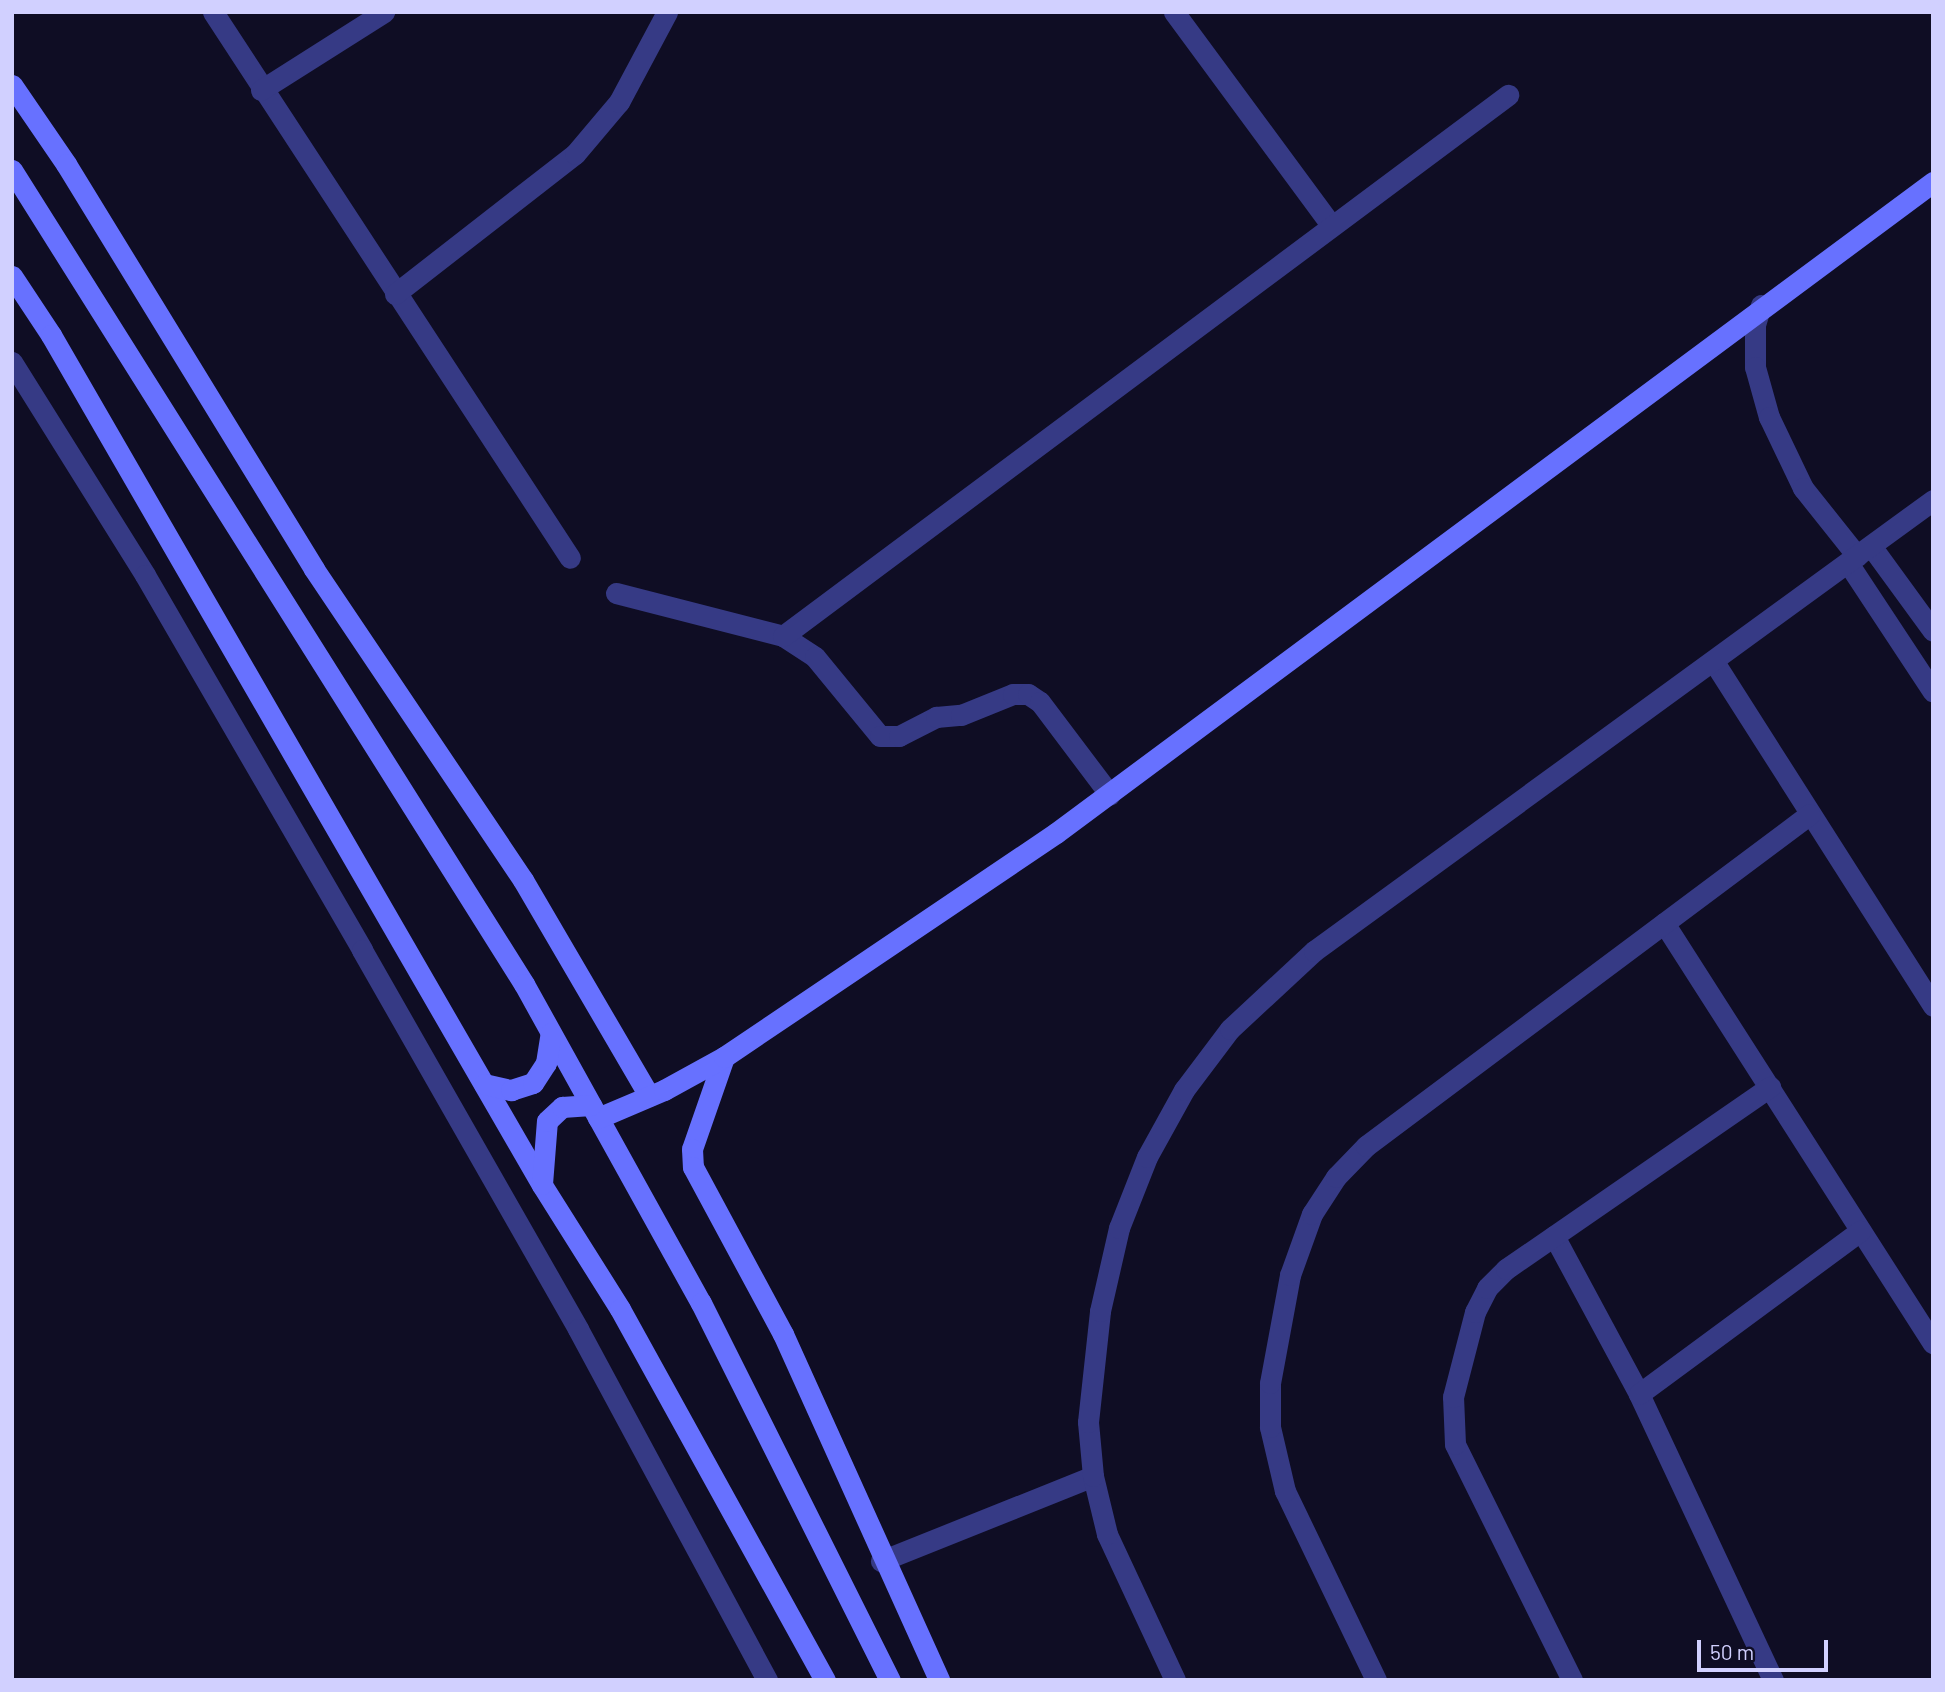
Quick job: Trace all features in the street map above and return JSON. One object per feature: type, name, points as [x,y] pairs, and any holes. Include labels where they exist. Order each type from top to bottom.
[{"type":"main road","points":[[12,85],[66,164],[314,569],[523,880],[649,1096]]},
{"type":"main road","points":[[12,170],[551,1033],[752,1400],[890,1680]]},
{"type":"main road","points":[[542,1185],[547,1121],[562,1107],[594,1111],[649,1096],[724,1057],[1110,794],[1761,305],[1933,182]]},
{"type":"main road","points":[[12,276],[51,335],[542,1185],[621,1309],[825,1680]]},
{"type":"main road","points":[[484,1084],[511,1090],[533,1083],[546,1063],[551,1033]]},
{"type":"main road","points":[[724,1057],[692,1149],[693,1167],[783,1334],[881,1561],[939,1680]]},
{"type":"street","points":[[213,12],[261,90],[570,558]]},
{"type":"street","points":[[261,90],[384,12]]},
{"type":"street","points":[[396,294],[575,154],[625,92],[667,12]]},
{"type":"street","points":[[1174,12],[1331,225]]},
{"type":"street","points":[[783,636],[1508,95]]},
{"type":"street","points":[[1761,305],[1755,325],[1755,367],[1769,417],[1803,488],[1858,555],[1933,631]]},
{"type":"street","points":[[12,362],[145,575],[362,950],[578,1329],[766,1680]]},
{"type":"street","points":[[1175,1680],[1117,1561],[1093,1476],[1089,1394],[1100,1311],[1119,1228],[1147,1157],[1206,1059],[1256,1001],[1314,951],[1933,500]]},
{"type":"street","points":[[1858,555],[1933,692]]},
{"type":"street","points":[[616,593],[783,636],[815,657],[869,728],[886,738],[899,736],[928,719],[969,713],[1013,694],[1035,698],[1110,794]]},
{"type":"street","points":[[1714,662],[1933,1006]]},
{"type":"street","points":[[1376,1680],[1285,1491],[1273,1449],[1270,1383],[1303,1233],[1329,1186],[1366,1146],[1810,814]]},
{"type":"street","points":[[1664,923],[1933,1342]]},
{"type":"street","points":[[1572,1680],[1459,1454],[1451,1421],[1453,1397],[1480,1300],[1506,1269],[1770,1087]]},
{"type":"street","points":[[1639,1394],[1860,1231]]},
{"type":"street","points":[[1554,1236],[1639,1394],[1773,1680]]},
{"type":"street","points":[[881,1561],[1093,1476]]}]
